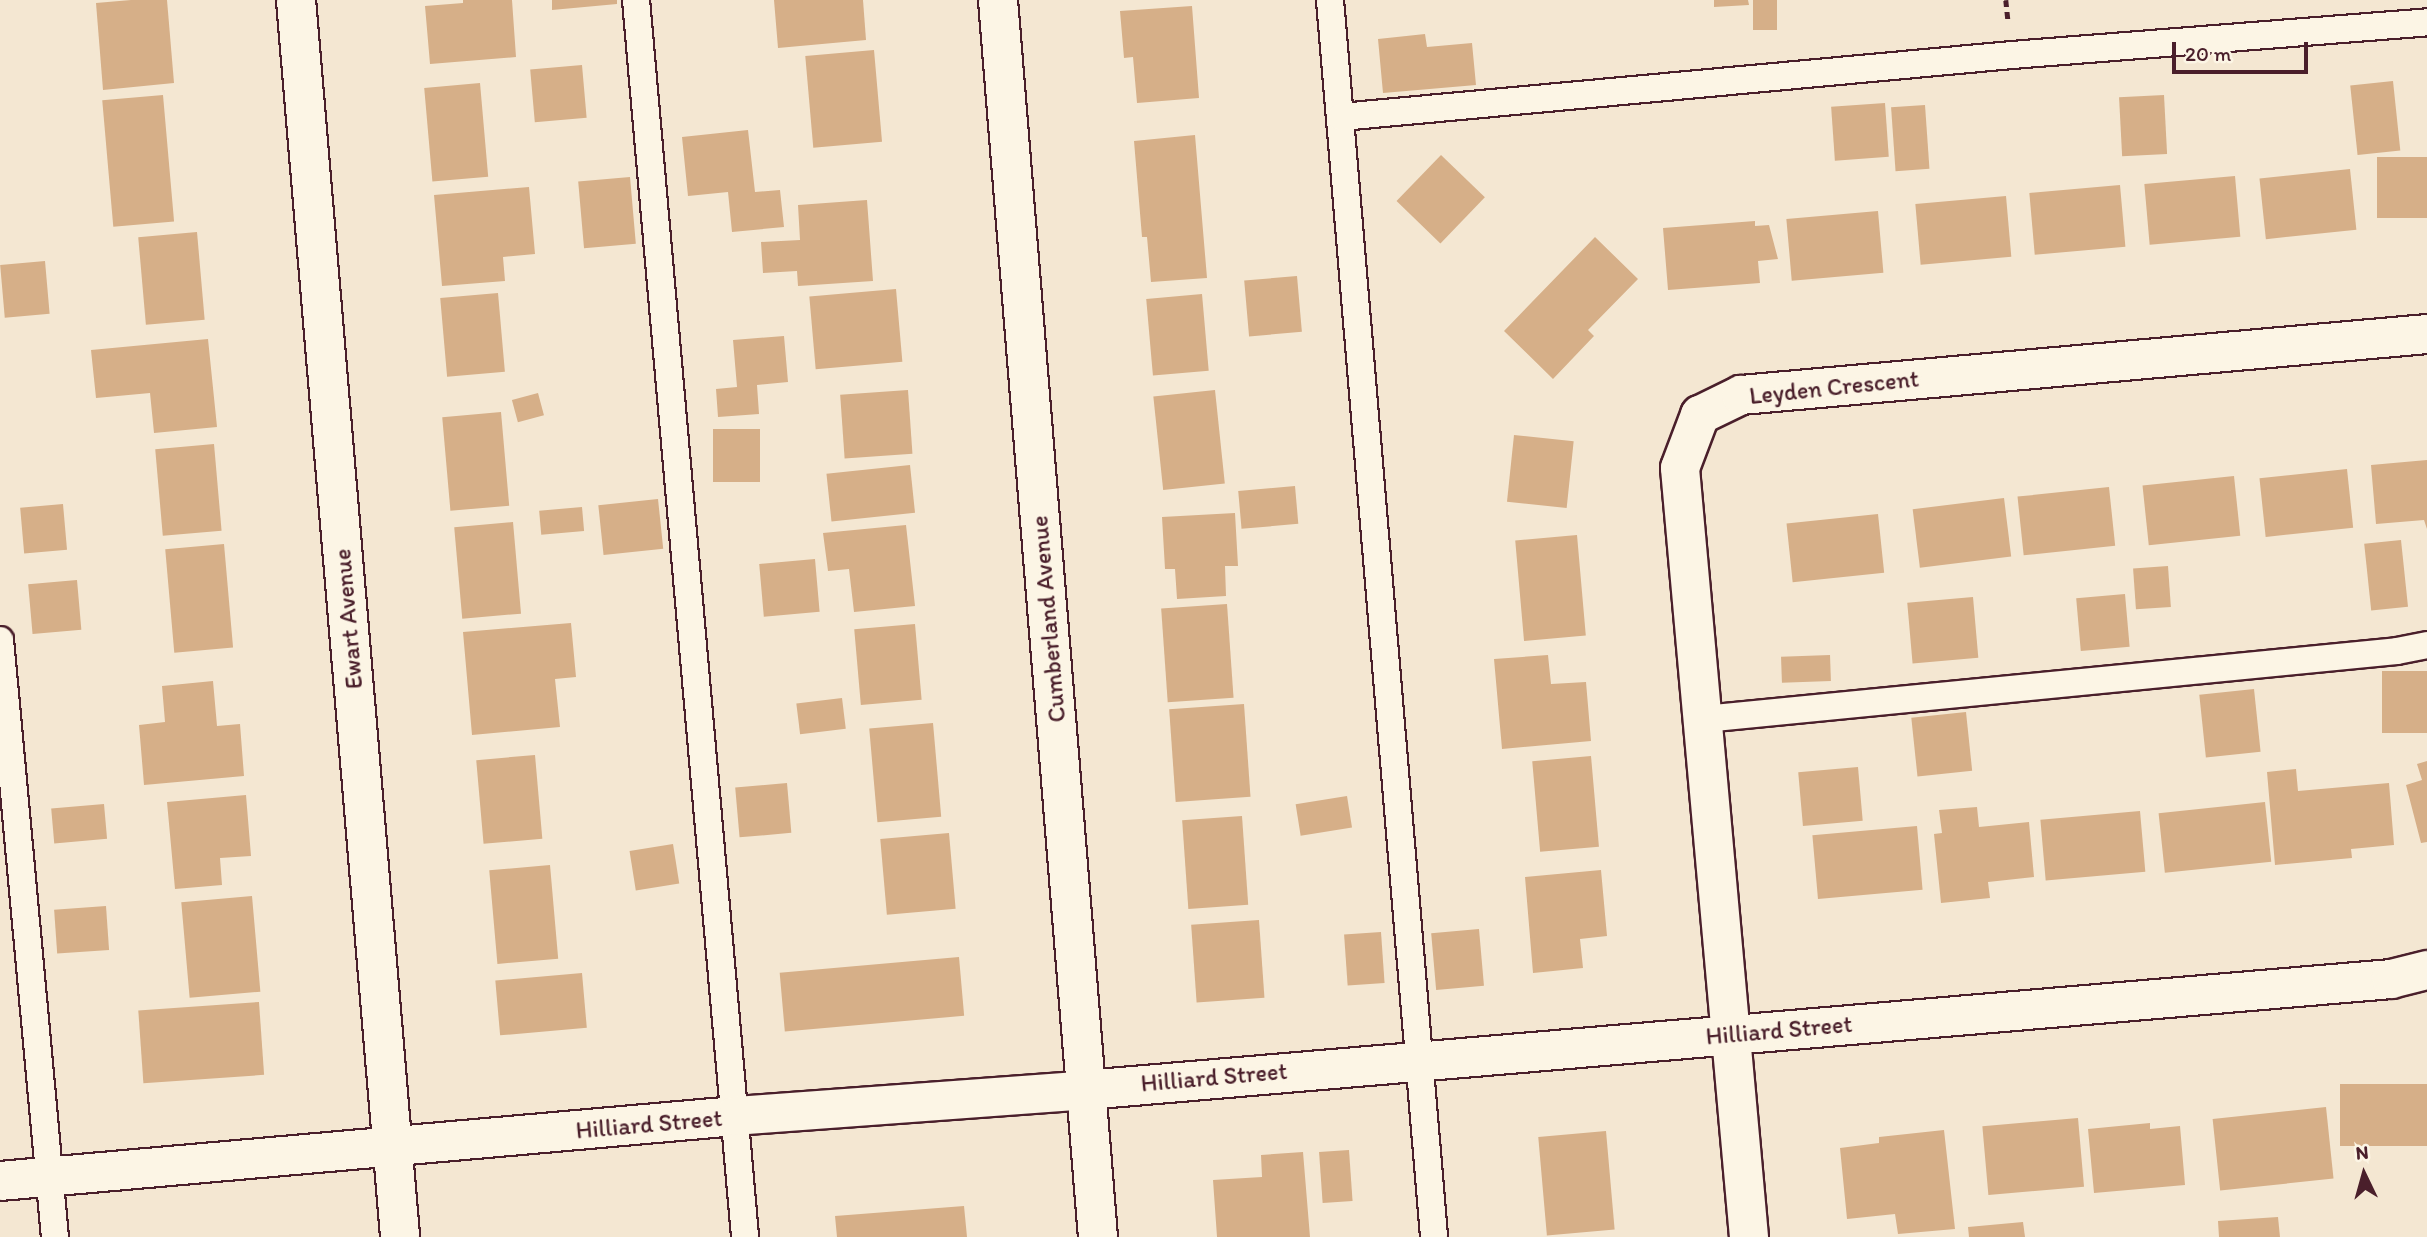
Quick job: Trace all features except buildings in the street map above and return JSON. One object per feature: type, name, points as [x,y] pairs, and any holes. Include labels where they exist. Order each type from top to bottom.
[{"type":"street","name":"Ewart Avenue","points":[[296,0],[400,1237]]},
{"type":"street","name":"Cumberland Avenue","points":[[998,0],[1098,1237]]},
{"type":"street","name":"Leyden Crescent","points":[[1749,1237],[1680,468],[1700,415],[1741,395],[2427,334]]},
{"type":"street","name":"Hilliard Street","points":[[0,1181],[735,1116],[1086,1090],[2390,979],[2427,970]]},
{"type":"lane","points":[[636,0],[745,1237]]},
{"type":"lane","points":[[1330,0],[1434,1237]]},
{"type":"lane","points":[[1341,117],[2012,55],[2427,22]]},
{"type":"lane","points":[[0,640],[55,1237]]},
{"type":"lane","points":[[1704,719],[2397,651],[2427,645]]}]
